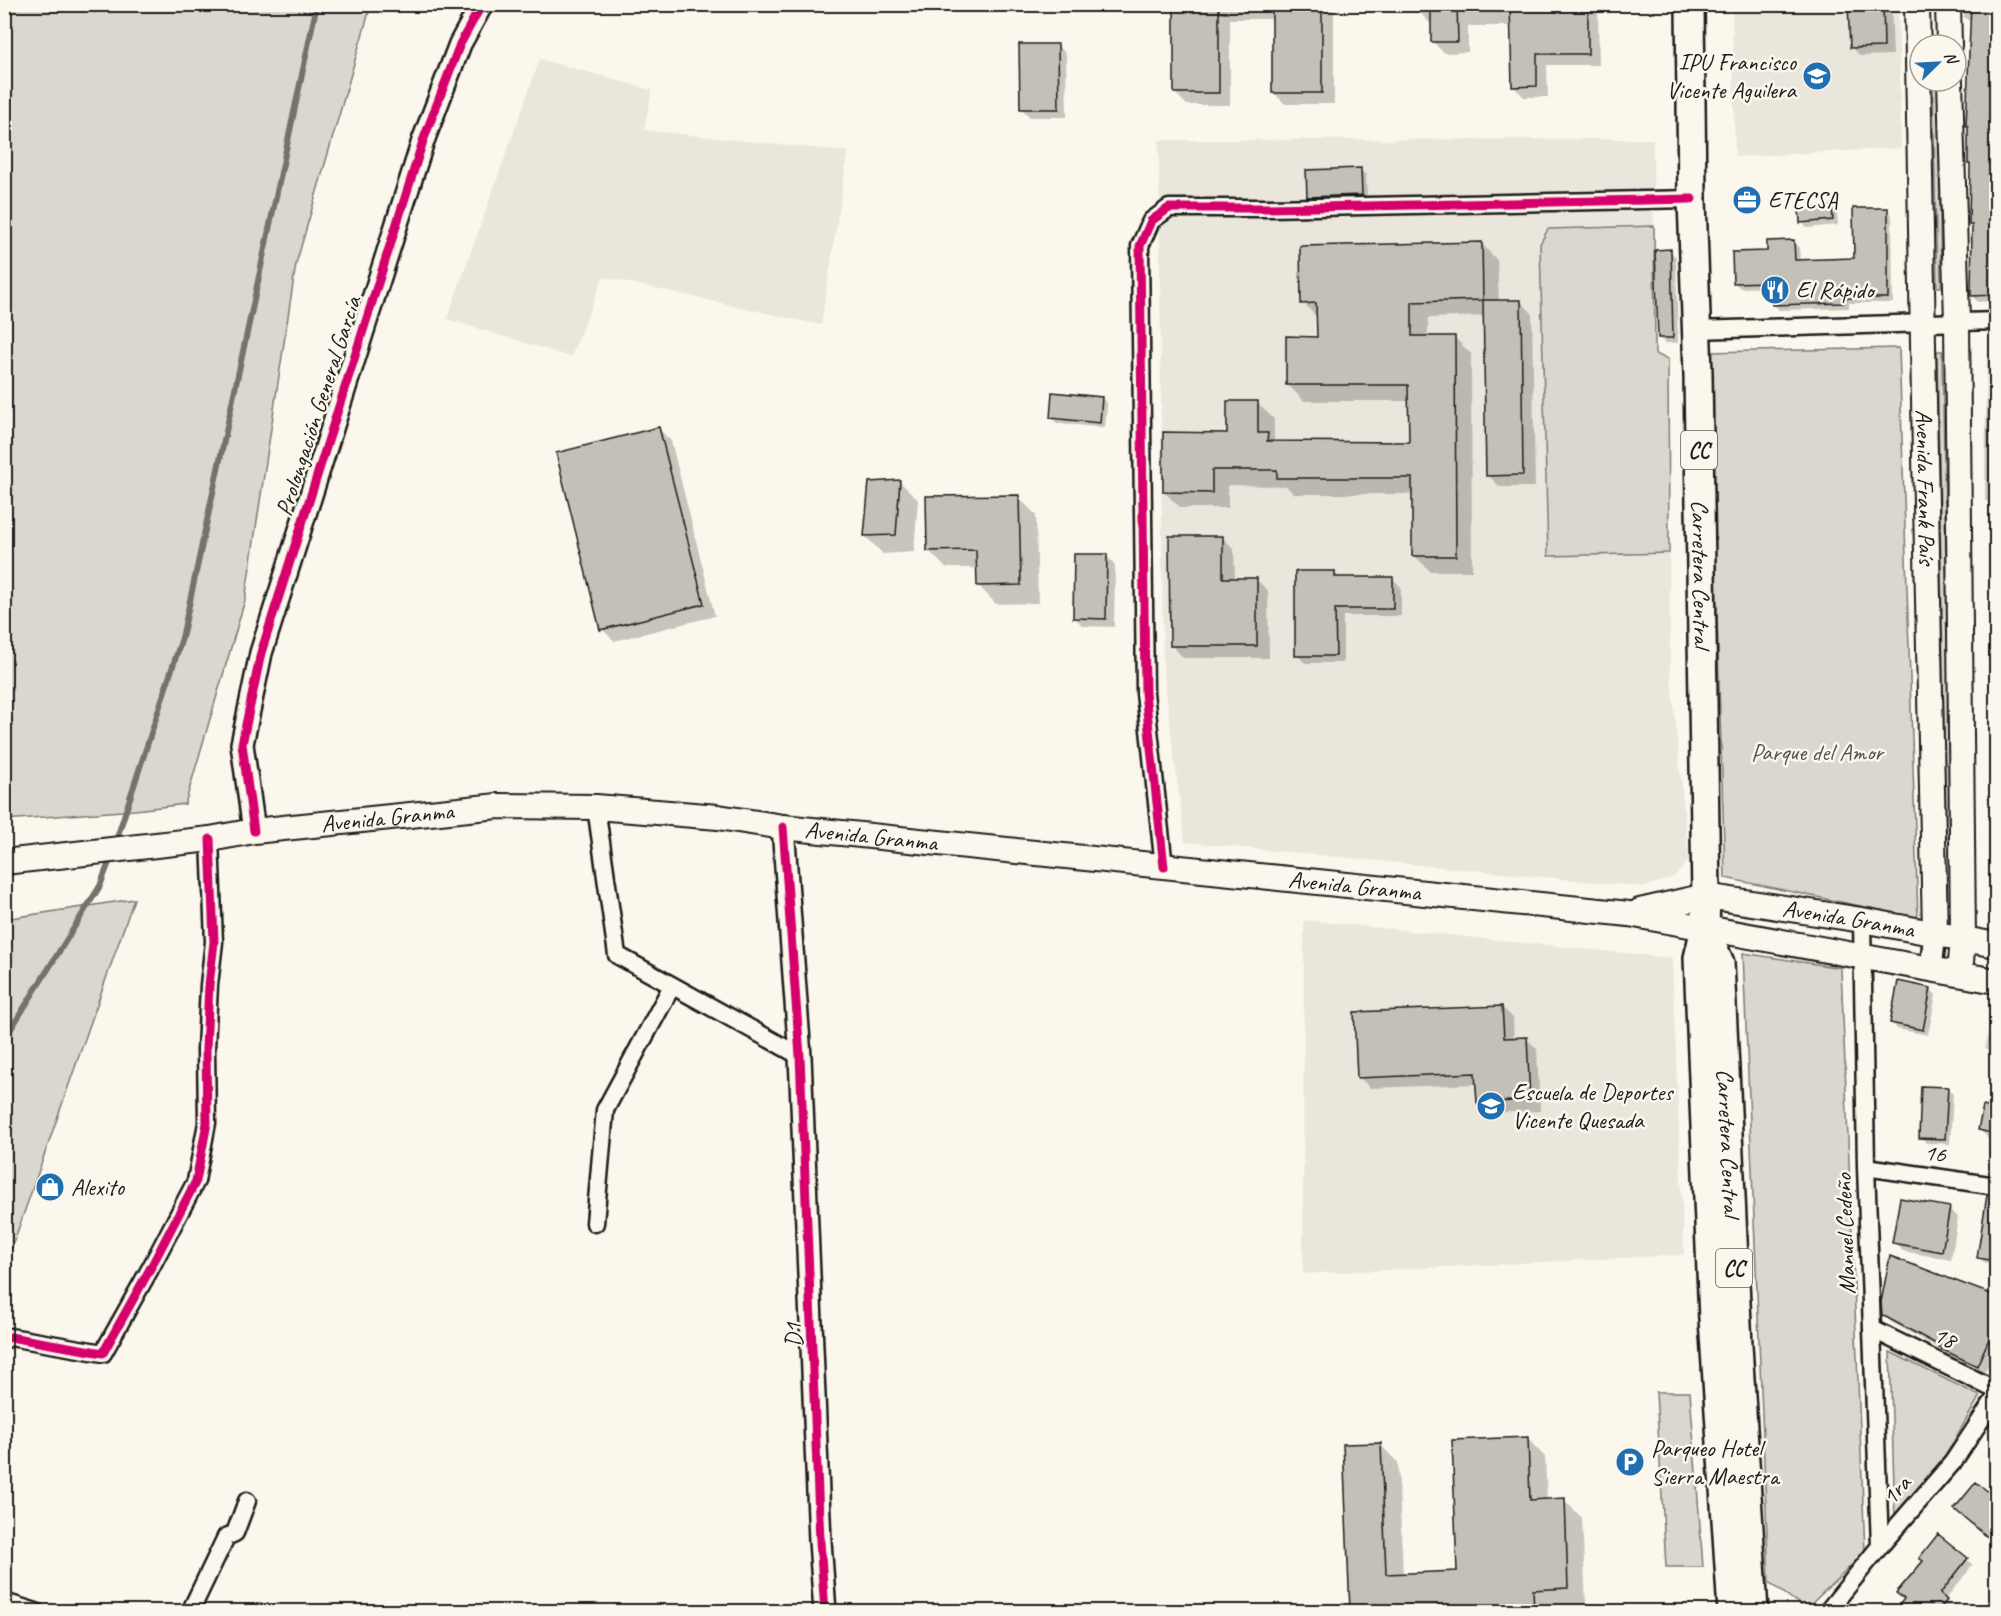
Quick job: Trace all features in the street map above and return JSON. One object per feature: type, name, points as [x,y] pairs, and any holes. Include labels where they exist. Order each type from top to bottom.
[{"type":"highway","name":"Carretera Central","points":[[1690,4],[1706,896],[1705,928],[1698,958],[1713,1319],[1732,1611]]},
{"type":"highway","name":"Carretera Central","points":[[1705,928],[1720,963],[1754,1611]]},
{"type":"main road","name":"Avenida Frank País","points":[[1917,4],[1935,933]]},
{"type":"main road","points":[[1948,4],[1949,33]]},
{"type":"main road","name":"Avenida Frank País","points":[[1950,93],[1957,321],[1962,938],[1960,974]]},
{"type":"main road","name":"Avenida Granma","points":[[4,862],[146,847],[254,831],[498,806],[596,807],[718,817],[783,827],[1629,914],[1996,981]]},
{"type":"main road","name":"Avenida Granma","points":[[1629,914],[1706,896],[1862,920],[1996,945]]},
{"type":"street","name":"Prolongación General García","points":[[254,831],[242,744],[261,653],[423,141],[460,44],[482,4]]},
{"type":"street","points":[[1164,867],[1145,693],[1140,246],[1151,221],[1169,208],[1692,199]]},
{"type":"street","points":[[1696,330],[1996,321]]},
{"type":"street","points":[[596,807],[616,954],[800,1056]]},
{"type":"street","name":"D1","points":[[783,827],[800,1056],[820,1541],[825,1611]]},
{"type":"street","points":[[4,1340],[10,1337],[103,1353],[196,1181],[207,1123],[206,1049],[214,942],[210,839]]},
{"type":"street","name":"Manuel Cedeño","points":[[1862,920],[1866,1167],[1880,1546]]},
{"type":"street","name":"Avenida Frank País","points":[[1931,969],[1935,933]]},
{"type":"street","points":[[595,1223],[605,1110],[672,986]]},
{"type":"street","name":"16","points":[[1866,1167],[1996,1186]]},
{"type":"street","name":"18","points":[[1872,1329],[1996,1389]]},
{"type":"street","name":"1ra","points":[[1827,1611],[1953,1462],[1996,1397]]},
{"type":"street","points":[[190,1611],[226,1537],[235,1533],[247,1501]]},
{"type":"street","points":[[4,1602],[36,1611]]},
{"type":"shaded area","name":"IPU Francisco Vicente Aguilera","points":[[1732,5],[1898,5],[1901,148],[1735,157]]},
{"type":"shaded area","points":[[540,59],[652,90],[644,130],[848,152],[821,325],[603,277],[571,357],[447,319]]},
{"type":"shaded area","points":[[1653,139],[1655,354],[1668,359],[1670,668],[1689,861],[1674,877],[1645,887],[1185,842],[1163,669],[1159,140]]},
{"type":"shaded area","name":"Escuela de Deportes Vicente Quesada","points":[[1304,920],[1672,958],[1684,1255],[1303,1274]]},
{"type":"green space","points":[[4,5],[371,5],[296,264],[245,600],[185,804],[5,820]]},
{"type":"green space","points":[[1933,93],[1938,93],[1941,287],[1937,287]]},
{"type":"green space","points":[[1654,226],[1655,354],[1668,359],[1669,553],[1548,556],[1540,244],[1548,229]]},
{"type":"green space","name":"Parque del Amor","points":[[1899,348],[1918,918],[1725,878],[1709,352]]},
{"type":"green space","points":[[1937,351],[1942,351],[1951,837],[1946,837]]},
{"type":"green space","points":[[134,899],[5,1267],[5,919]]},
{"type":"green space","points":[[1743,953],[1841,968],[1865,1552],[1806,1609],[1769,1582]]},
{"type":"green space","points":[[1890,1352],[1980,1396],[1944,1458],[1895,1521]]},
{"type":"green space","points":[[1656,1392],[1690,1392],[1703,1567],[1666,1567]]},
{"type":"building","points":[[1174,4],[1219,4],[1219,93],[1174,93]]},
{"type":"building","points":[[1272,4],[1322,4],[1322,93],[1272,93]]},
{"type":"building","points":[[1431,4],[1457,4],[1458,42],[1431,42]]},
{"type":"building","points":[[1510,4],[1588,4],[1588,54],[1537,54],[1537,86],[1512,87]]},
{"type":"building","points":[[1848,4],[1883,4],[1884,47],[1850,48]]},
{"type":"building","points":[[1971,4],[1996,4],[1993,171],[1996,171],[1996,295],[1971,296],[1972,225],[1969,225],[1970,164],[1968,164],[1968,126],[1966,126]]},
{"type":"building","points":[[1019,44],[1058,44],[1059,109],[1020,109]]},
{"type":"building","points":[[1361,168],[1362,195],[1307,197],[1306,170]]},
{"type":"building","points":[[1832,206],[1833,220],[1800,223],[1799,209]]},
{"type":"building","points":[[1853,208],[1888,208],[1888,298],[1844,298],[1844,303],[1772,305],[1770,282],[1733,283],[1732,252],[1767,251],[1767,241],[1794,240],[1795,260],[1854,258]]},
{"type":"building","points":[[1482,242],[1483,300],[1412,302],[1412,336],[1455,336],[1456,556],[1412,556],[1412,478],[1277,478],[1277,470],[1212,470],[1212,493],[1163,492],[1163,432],[1227,433],[1227,401],[1258,401],[1258,433],[1268,433],[1267,441],[1409,442],[1408,385],[1286,385],[1286,336],[1317,337],[1316,303],[1301,304],[1300,246]]},
{"type":"building","points":[[1671,249],[1673,338],[1658,338],[1655,250]]},
{"type":"building","points":[[1483,300],[1521,300],[1523,475],[1486,476]]},
{"type":"building","points":[[1052,392],[1102,397],[1100,423],[1050,418]]},
{"type":"building","points":[[659,427],[704,604],[600,630],[556,453]]},
{"type":"building","points":[[900,480],[896,535],[864,536],[869,482]]},
{"type":"building","points":[[1019,495],[1021,585],[977,586],[976,550],[927,551],[926,496]]},
{"type":"building","points":[[1169,536],[1223,536],[1223,578],[1257,578],[1257,646],[1170,646]]},
{"type":"building","points":[[1074,554],[1107,554],[1106,619],[1073,618]]},
{"type":"building","points":[[1295,571],[1335,571],[1335,577],[1393,577],[1393,609],[1335,609],[1336,656],[1295,656]]},
{"type":"building","points":[[1898,981],[1931,988],[1923,1030],[1890,1023]]},
{"type":"building","points":[[1502,1006],[1504,1038],[1527,1037],[1530,1100],[1477,1103],[1475,1073],[1357,1078],[1354,1012]]},
{"type":"building","points":[[1921,1086],[1948,1087],[1945,1139],[1919,1138]]},
{"type":"building","points":[[1983,1106],[1996,1109],[1996,1134],[1978,1130]]},
{"type":"building","points":[[1987,1195],[1996,1196],[1996,1261],[1977,1258]]},
{"type":"building","points":[[1900,1198],[1950,1207],[1942,1252],[1892,1243]]},
{"type":"building","points":[[1890,1256],[1996,1296],[1996,1323],[1977,1366],[1939,1348],[1940,1346],[1882,1315],[1881,1302]]},
{"type":"building","points":[[1528,1437],[1530,1500],[1565,1498],[1568,1588],[1533,1590],[1534,1611],[1350,1611],[1343,1444],[1381,1443],[1386,1574],[1457,1571],[1452,1440]]},
{"type":"building","points":[[1976,1482],[1996,1498],[1996,1544],[1954,1509]]},
{"type":"building","points":[[1938,1534],[1968,1558],[1940,1594],[1947,1600],[1938,1611],[1894,1611],[1904,1599],[1896,1593],[1923,1561],[1919,1558]]},
{"type":"waterway","points":[[115,844],[182,638],[317,4]]},
{"type":"waterway","points":[[4,1040],[100,886],[111,857]]},
{"type":"cycle path","points":[[254,831],[242,744],[261,653],[423,141],[460,44],[482,4]]},
{"type":"cycle path","points":[[1164,867],[1145,693],[1140,246],[1151,221],[1169,208],[1692,199]]},
{"type":"cycle path","points":[[783,827],[800,1056],[820,1541],[825,1612]]},
{"type":"cycle path","points":[[4,1340],[10,1337],[103,1353],[196,1181],[207,1123],[206,1049],[214,942],[210,839]]},
{"type":"place","name":"IPU Francisco Vicente Aguilera","points":[[1817,76]]},
{"type":"place","name":"ETECSA","points":[[1747,200]]},
{"type":"place","name":"El Rápido","points":[[1775,290]]},
{"type":"place","name":"Escuela de Deportes Vicente Quesada","points":[[1491,1106]]},
{"type":"place","name":"Alexito","points":[[50,1187]]},
{"type":"place","name":"Parqueo Hotel Sierra Maestra","points":[[1630,1462]]}]
